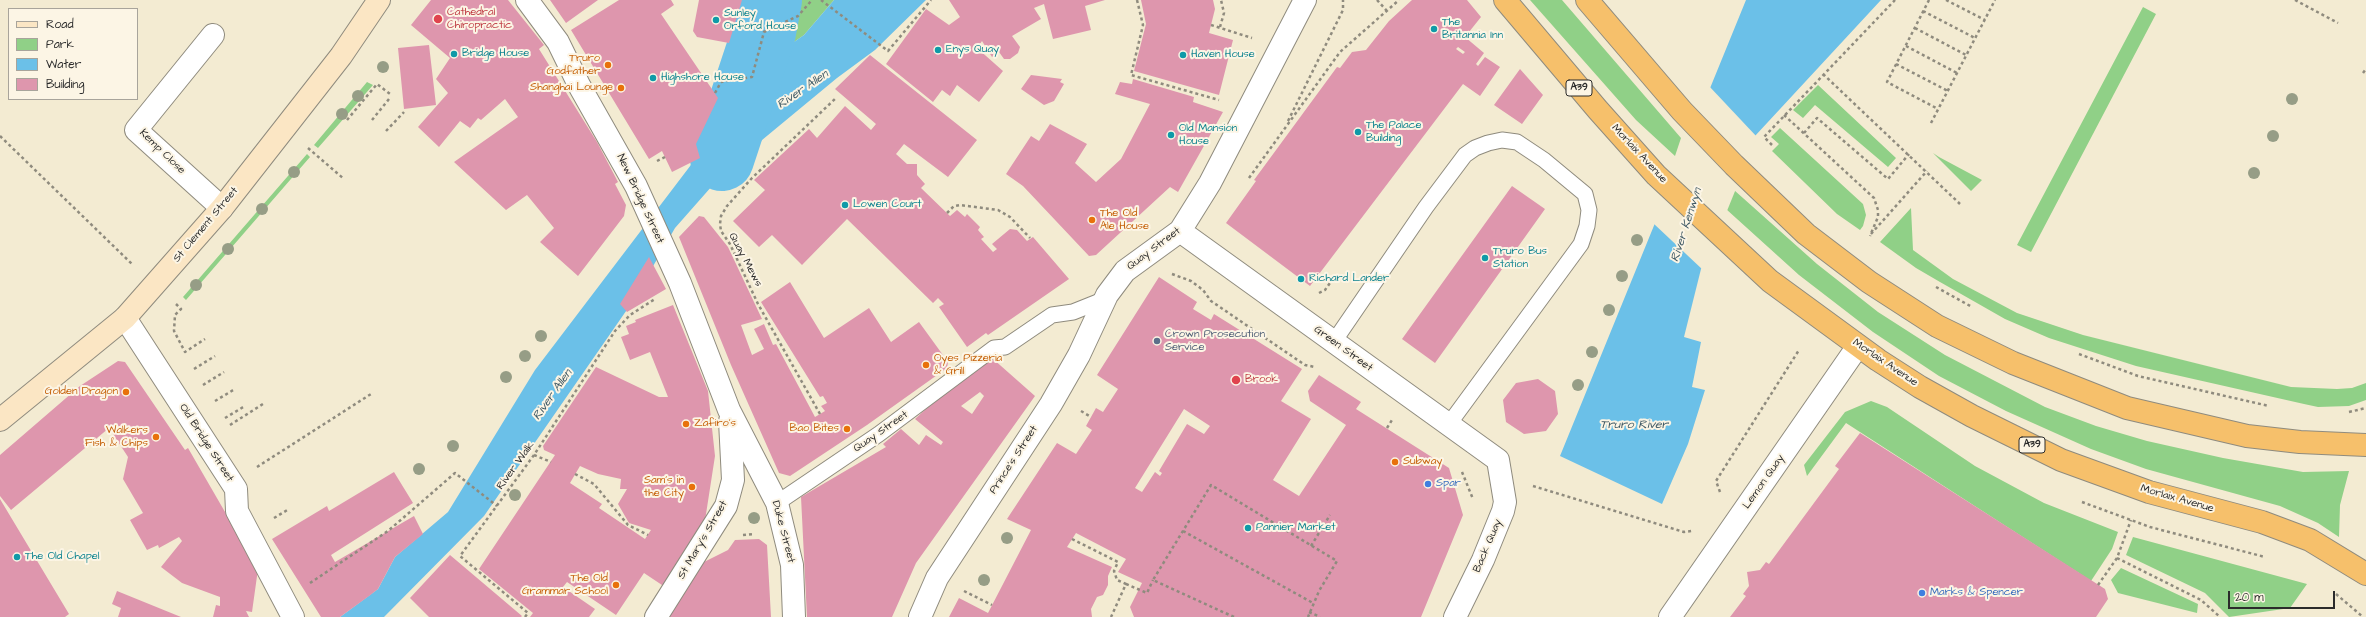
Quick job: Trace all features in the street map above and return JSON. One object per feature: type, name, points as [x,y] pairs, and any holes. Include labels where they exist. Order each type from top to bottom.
[{"type":"highway","name":"Morlaix Avenue","points":[[1504,0],[1598,110],[1656,174],[1770,281],[1858,346],[1933,394],[1972,416],[2062,460],[2149,492],[2262,522],[2297,535],[2310,540],[2366,574]]},
{"type":"highway","points":[[1587,0],[1682,111],[1806,234],[1897,302],[1938,326],[2013,363],[2127,408],[2246,436],[2300,442],[2366,445]]},
{"type":"main road","name":"St Clement Street","points":[[0,420],[125,318],[222,208],[341,56],[379,0]]},
{"type":"street","name":"New Bridge Street","points":[[527,0],[558,42],[580,87],[636,186],[676,276],[729,410]]},
{"type":"street","name":"Quay Street","points":[[1103,300],[1125,271],[1180,232],[1210,183],[1305,0]]},
{"type":"street","name":"Kemp Close","points":[[213,35],[136,130],[222,208]]},
{"type":"street","name":"Green Street","points":[[1180,232],[1498,460],[1500,470]]},
{"type":"street","name":"Prince's Street","points":[[920,617],[938,578],[1051,404],[1079,355],[1103,300]]},
{"type":"street","name":"Old Bridge Street","points":[[125,318],[236,489],[237,511],[289,609]]},
{"type":"street","name":"Lemon Quay","points":[[1670,617],[1858,346]]},
{"type":"street","name":"Duke Street","points":[[729,410],[776,503],[792,566],[794,617]]},
{"type":"street","name":"St Mary's Street","points":[[656,617],[726,506],[733,480],[729,410]]},
{"type":"street","name":"Back Quay","points":[[1455,617],[1483,560],[1503,511],[1504,502],[1500,470]]},
{"type":"lane","points":[[1333,343],[1426,207],[1465,155],[1475,148],[1502,140],[1517,142],[1544,160],[1585,194],[1589,210],[1585,232],[1570,261],[1449,424]]},
{"type":"lane","name":"Quay Street","points":[[776,503],[879,434],[994,348],[1005,347],[1052,315],[1072,312],[1103,300]]},
{"type":"path","points":[[715,93],[721,82],[752,77],[764,32],[798,16],[812,0]]},
{"type":"path","points":[[821,0],[888,51],[931,0]]},
{"type":"path","points":[[1137,0],[1142,12],[1143,25],[1130,75],[1222,101]]},
{"type":"path","points":[[1220,27],[1224,13],[1221,0]]},
{"type":"path","points":[[1285,128],[1343,10],[1343,0]]},
{"type":"path","points":[[1377,0],[1387,11]]},
{"type":"path","points":[[1247,179],[1340,52],[1399,0]]},
{"type":"path","points":[[1772,145],[1764,137],[1895,0]]},
{"type":"path","points":[[1929,0],[1887,82],[1938,109]]},
{"type":"path","points":[[1946,0],[1985,20]]},
{"type":"path","points":[[1931,123],[1995,1],[1989,0]]},
{"type":"path","points":[[2295,0],[2338,23]]},
{"type":"path","points":[[1923,11],[1975,38]]},
{"type":"path","points":[[1211,25],[1254,39]]},
{"type":"path","points":[[1915,28],[1966,55]]},
{"type":"path","points":[[1906,46],[1957,73]]},
{"type":"path","points":[[1896,64],[1948,91]]},
{"type":"path","points":[[2363,73],[2366,69]]},
{"type":"path","points":[[1823,74],[1910,154],[1960,204]]},
{"type":"path","points":[[347,120],[377,84],[390,94]]},
{"type":"path","name":"Quay Mews","points":[[820,414],[758,304],[730,244],[721,232],[720,224],[721,216],[727,206],[752,178],[837,97]]},
{"type":"path","points":[[372,120],[388,99]]},
{"type":"path","points":[[386,131],[404,112]]},
{"type":"path","points":[[1784,115],[1874,198],[1878,210],[1878,217],[1870,236],[1927,171]]},
{"type":"path","points":[[1804,133],[1817,118],[1888,179],[1910,154]]},
{"type":"path","points":[[0,136],[133,265]]},
{"type":"path","points":[[305,144],[344,179]]},
{"type":"path","points":[[947,213],[954,206],[960,205],[998,210],[1010,217],[1030,238]]},
{"type":"path","points":[[1167,272],[1191,281],[1203,290],[1210,301],[1305,365],[1318,367]]},
{"type":"path","name":"River Walk","points":[[525,617],[528,613],[460,556],[534,455],[615,330],[630,315],[676,276]]},
{"type":"path","points":[[1312,294],[1325,290],[1332,280]]},
{"type":"path","points":[[1933,285],[1977,310]]},
{"type":"path","points":[[173,302],[181,309],[176,316],[174,331],[185,352],[205,339]]},
{"type":"path","points":[[1716,481],[1799,350]]},
{"type":"path","points":[[2073,352],[2138,376],[2273,407]]},
{"type":"path","points":[[193,369],[215,356]]},
{"type":"path","points":[[203,385],[224,372]]},
{"type":"path","points":[[213,402],[235,389]]},
{"type":"path","points":[[253,472],[259,465],[371,394]]},
{"type":"path","points":[[227,427],[263,404]]},
{"type":"path","points":[[223,419],[245,406]]},
{"type":"path","points":[[2343,413],[2366,408]]},
{"type":"path","points":[[1079,410],[1091,417]]},
{"type":"path","points":[[1387,428],[1394,418]]},
{"type":"path","points":[[534,455],[551,462]]},
{"type":"path","points":[[1461,470],[1476,503]]},
{"type":"path","points":[[1500,470],[1530,485],[1684,532]]},
{"type":"path","points":[[289,609],[388,531],[455,473],[497,506]]},
{"type":"path","points":[[575,474],[594,484],[628,525],[648,534]]},
{"type":"path","points":[[1072,539],[1118,562],[1114,571],[1116,580],[1147,593],[1153,580],[1211,485],[1337,561],[1313,603],[1308,617]]},
{"type":"path","points":[[1311,546],[1330,515]]},
{"type":"path","points":[[2098,585],[2117,558],[2131,520]]},
{"type":"path","points":[[1183,531],[1313,603]]},
{"type":"path","points":[[740,536],[756,535]]},
{"type":"path","points":[[2117,558],[2201,600],[2220,617]]},
{"type":"path","points":[[1153,580],[1234,617]]},
{"type":"path","points":[[1111,617],[1126,584]]},
{"type":"path","points":[[1309,612],[1320,617]]},
{"type":"green space","points":[[793,0],[834,0],[804,35],[773,57]]},
{"type":"green space","points":[[1530,0],[1562,0],[1681,138],[1675,156],[1636,120]]},
{"type":"green space","points":[[2143,7],[2156,14],[2031,252],[2017,245]]},
{"type":"green space","points":[[367,82],[373,85],[318,148],[314,145]]},
{"type":"green space","points":[[1818,85],[1896,158],[1888,167],[1815,105],[1803,118],[1793,110]]},
{"type":"green space","points":[[1780,128],[1863,204],[1866,215],[1863,226],[1860,230],[1837,214],[1772,151],[1779,144],[1771,137]]},
{"type":"green space","points":[[1933,153],[1939,157],[1982,180],[1971,191]]},
{"type":"green space","points":[[307,154],[310,157],[186,300],[183,297]]},
{"type":"green space","points":[[1734,190],[1817,264],[1878,312],[1945,355],[2045,407],[2096,426],[2147,441],[2223,458],[2303,472],[2349,471],[2340,505],[2339,537],[2318,523],[2280,506],[2146,469],[2091,449],[2006,411],[1939,376],[1873,332],[1799,275],[1726,209]]},
{"type":"green space","points":[[1911,208],[1913,250],[1953,279],[2017,313],[2083,335],[2291,387],[2337,389],[2352,388],[2366,383],[2366,400],[2349,406],[2318,407],[2136,366],[2049,338],[2005,319],[1916,268],[1880,242]]},
{"type":"green space","points":[[1871,401],[1887,407],[1975,466],[2044,503],[2118,532],[2112,549],[2091,581],[1846,423],[1807,476],[1804,465],[1845,412]]},
{"type":"green space","points":[[2133,537],[2307,584],[2290,608],[2229,617],[2205,593],[2126,555]]},
{"type":"green space","points":[[2121,568],[2198,604],[2197,613],[2118,593],[2111,580]]},
{"type":"water","points":[[766,0],[793,0],[774,56],[804,35],[834,0],[926,0],[875,50],[837,78],[727,169],[675,228],[633,301],[484,516],[384,617],[340,617],[378,589],[395,557],[448,512],[535,370],[773,57],[745,59]]},
{"type":"water","name":"Truro River","points":[[1746,0],[1881,0],[1755,136],[1701,269],[1684,337],[1701,342],[1692,387],[1705,390],[1688,444],[1662,504],[1560,456]]},
{"type":"pier","points":[[1709,86],[1757,137],[1703,270],[1653,223]]},
{"type":"building","points":[[431,0],[508,0],[544,45],[539,49],[597,142],[618,182],[615,184],[626,205],[624,216],[578,276],[540,242],[554,228],[527,195],[506,210],[454,162],[518,117],[505,99],[481,120],[478,118],[470,128],[460,121],[439,147],[418,127],[448,93],[436,79],[450,58],[411,25]]},
{"type":"building","points":[[550,0],[598,0],[566,23]]},
{"type":"building","name":"Highshore House","points":[[619,0],[671,0],[674,5],[661,14],[718,98],[696,144],[700,158],[672,172],[662,151],[649,159],[571,30]]},
{"type":"building","name":"Sunley Orford House","points":[[699,0],[742,0],[729,43],[697,37],[693,31]]},
{"type":"building","name":"Enys Quay","points":[[949,0],[1105,0],[1085,6],[1091,30],[1053,39],[1044,4],[1034,8],[1041,19],[1012,36],[1020,47],[1018,53],[1010,59],[1004,59],[999,52],[992,57],[982,41],[977,48],[1003,71],[979,102],[957,85],[950,96],[942,90],[933,102],[886,64],[926,9],[949,25],[960,17]]},
{"type":"building","name":"Haven House","points":[[1141,0],[1213,0],[1215,9],[1209,33],[1233,40],[1219,95],[1134,71],[1146,24]]},
{"type":"building","name":"The Palace Building","points":[[1412,0],[1467,0],[1481,17],[1465,37],[1484,53],[1476,64],[1478,66],[1485,57],[1500,67],[1480,96],[1463,84],[1310,286],[1226,223],[1256,181],[1254,180],[1337,67],[1340,68],[1352,52],[1366,50],[1389,21]],"holes":[[[1458,47],[1465,52],[1463,54],[1456,49]]]},
{"type":"building","points":[[429,45],[436,105],[404,109],[398,48]]},
{"type":"building","name":"Lowen Court","points":[[870,55],[977,140],[948,177],[904,144],[896,154],[907,164],[917,164],[917,175],[925,184],[921,188],[950,216],[957,210],[965,217],[967,214],[980,227],[978,230],[984,237],[981,239],[993,252],[997,249],[992,244],[1010,229],[1017,230],[1027,241],[1033,237],[1069,279],[988,335],[986,333],[967,347],[939,307],[944,304],[938,298],[933,303],[847,219],[802,265],[772,235],[759,247],[733,221],[765,190],[754,180],[809,129],[817,138],[845,106],[871,130],[876,124],[835,89]]},
{"type":"building","points":[[1520,69],[1543,95],[1522,124],[1494,105]]},
{"type":"building","points":[[1031,75],[1062,79],[1060,82],[1064,84],[1054,101],[1044,105],[1021,89]]},
{"type":"building","points":[[1133,79],[1194,97],[1193,102],[1223,112],[1178,192],[1170,187],[1096,255],[1089,256],[1023,186],[1006,174],[1031,136],[1039,141],[1050,124],[1087,144],[1075,163],[1096,182],[1121,159],[1150,104],[1115,94],[1120,82],[1132,84]]},
{"type":"building","name":"Truro Bus Station","points":[[1512,186],[1545,209],[1435,363],[1402,339]]},
{"type":"building","points":[[699,216],[704,217],[728,247],[762,319],[741,325],[752,355],[764,349],[754,329],[764,324],[773,345],[776,344],[815,417],[825,411],[821,406],[827,403],[823,396],[820,397],[761,302],[790,282],[824,338],[869,308],[891,342],[919,322],[948,362],[947,368],[867,425],[790,476],[779,473],[731,365],[679,237]]},
{"type":"building","points":[[649,257],[666,289],[627,312],[620,304]]},
{"type":"building","points":[[1159,277],[1197,302],[1193,309],[1211,320],[1214,314],[1302,369],[1281,401],[1311,419],[1273,480],[1299,496],[1346,425],[1310,401],[1308,391],[1319,375],[1361,402],[1356,409],[1449,468],[1463,515],[1421,617],[1134,617],[1130,607],[1142,583],[1118,572],[1126,559],[1076,533],[1067,547],[1112,567],[1108,576],[1108,585],[1103,595],[1097,597],[1091,609],[1092,617],[949,617],[959,598],[988,613],[1031,530],[1007,519],[1057,443],[1076,454],[1092,430],[1086,426],[1096,408],[1103,412],[1118,389],[1097,375]],"holes":[[[1184,409],[1210,426],[1204,434],[1187,424],[1159,471],[1162,473],[1160,476],[1155,472],[1142,492],[1135,488]]]},
{"type":"building","points":[[673,305],[708,391],[715,456],[704,527],[665,587],[644,573],[616,615],[567,582],[563,587],[595,609],[589,617],[530,617],[533,613],[479,569],[555,455],[544,450],[543,446],[596,367],[659,397],[668,397],[650,352],[630,360],[621,337],[629,334],[626,326],[636,322],[635,320]],"holes":[[[580,466],[598,474],[621,479],[620,489],[627,489],[618,504],[629,523],[651,530],[645,539],[599,508],[602,504],[570,483]]]},
{"type":"building","points":[[992,358],[1035,396],[916,563],[892,617],[807,617],[801,497],[886,447],[883,444],[901,429],[919,445],[926,435],[941,445],[943,442],[915,419],[940,396]],"holes":[[[980,392],[984,396],[972,414],[961,406]]]},
{"type":"building","points":[[118,361],[125,362],[185,450],[188,448],[258,569],[252,612],[246,611],[249,617],[213,617],[216,605],[220,606],[220,597],[182,583],[161,567],[182,541],[179,537],[159,548],[158,545],[147,550],[130,520],[143,513],[123,479],[128,457],[109,428],[11,510],[0,496],[0,455],[80,386]]},
{"type":"building","points":[[1538,379],[1555,391],[1558,414],[1546,431],[1524,434],[1506,422],[1503,400],[1516,383]]},
{"type":"building","points":[[1860,433],[2105,589],[2108,599],[2096,617],[1730,617],[1746,596],[1743,594],[1749,586],[1747,572],[1760,570],[1766,562],[1769,564],[1839,469],[1835,466]]},
{"type":"building","points":[[394,472],[413,503],[331,555],[335,562],[414,516],[423,534],[395,557],[378,589],[340,617],[321,617],[272,539],[327,506],[329,511]]},
{"type":"building","name":"The Old Chapel","points":[[0,499],[69,614],[65,617],[0,617]]},
{"type":"building","points":[[759,539],[767,545],[771,617],[668,617],[702,563],[728,550],[735,540]]},
{"type":"building","points":[[450,555],[522,616],[429,617],[410,598]]},
{"type":"building","points":[[117,591],[181,617],[118,617],[121,608],[112,604]]},
{"type":"waterway","name":"River Allen","points":[[722,159],[764,32],[770,0]]},
{"type":"place","name":"Cathedral Chiropractic","points":[[438,19]]},
{"type":"place","name":"Sunley Orford House","points":[[716,20]]},
{"type":"place","name":"The Britannia Inn","points":[[1434,29]]},
{"type":"place","name":"Enys Quay","points":[[938,50]]},
{"type":"place","name":"Bridge House","points":[[454,54]]},
{"type":"place","name":"Haven House","points":[[1183,55]]},
{"type":"place","name":"Truro Godfather","points":[[608,65]]},
{"type":"place","name":"Highshore House","points":[[653,78]]},
{"type":"place","name":"Shanghai Lounge","points":[[621,88]]},
{"type":"place","name":"The Palace Building","points":[[1358,132]]},
{"type":"place","name":"Old Mansion House","points":[[1171,135]]},
{"type":"place","name":"Lowen Court","points":[[845,205]]},
{"type":"place","name":"The Old Ale House","points":[[1092,220]]},
{"type":"place","name":"Truro Bus Station","points":[[1485,258]]},
{"type":"place","name":"Richard Lander","points":[[1301,279]]},
{"type":"place","name":"Crown Prosecution Service","points":[[1157,341]]},
{"type":"place","name":"Oyes Pizzeria & Grill","points":[[926,365]]},
{"type":"place","name":"Brook","points":[[1236,380]]},
{"type":"place","name":"Golden Dragon","points":[[126,392]]},
{"type":"place","name":"Zafiro's","points":[[686,424]]},
{"type":"place","name":"Bao Bites","points":[[847,429]]},
{"type":"place","name":"Walkers Fish & Chips","points":[[156,437]]},
{"type":"place","name":"Subway","points":[[1395,462]]},
{"type":"place","name":"Spar","points":[[1428,484]]},
{"type":"place","name":"Sam's in the City","points":[[692,487]]},
{"type":"place","name":"Pannier Market","points":[[1248,528]]},
{"type":"place","name":"The Old Chapel","points":[[17,557]]},
{"type":"place","name":"The Old Grammar School","points":[[616,585]]},
{"type":"place","name":"Marks & Spencer","points":[[1922,593]]},
{"type":"water label","name":"River Kenwyn","points":[[1687,225]]}]
